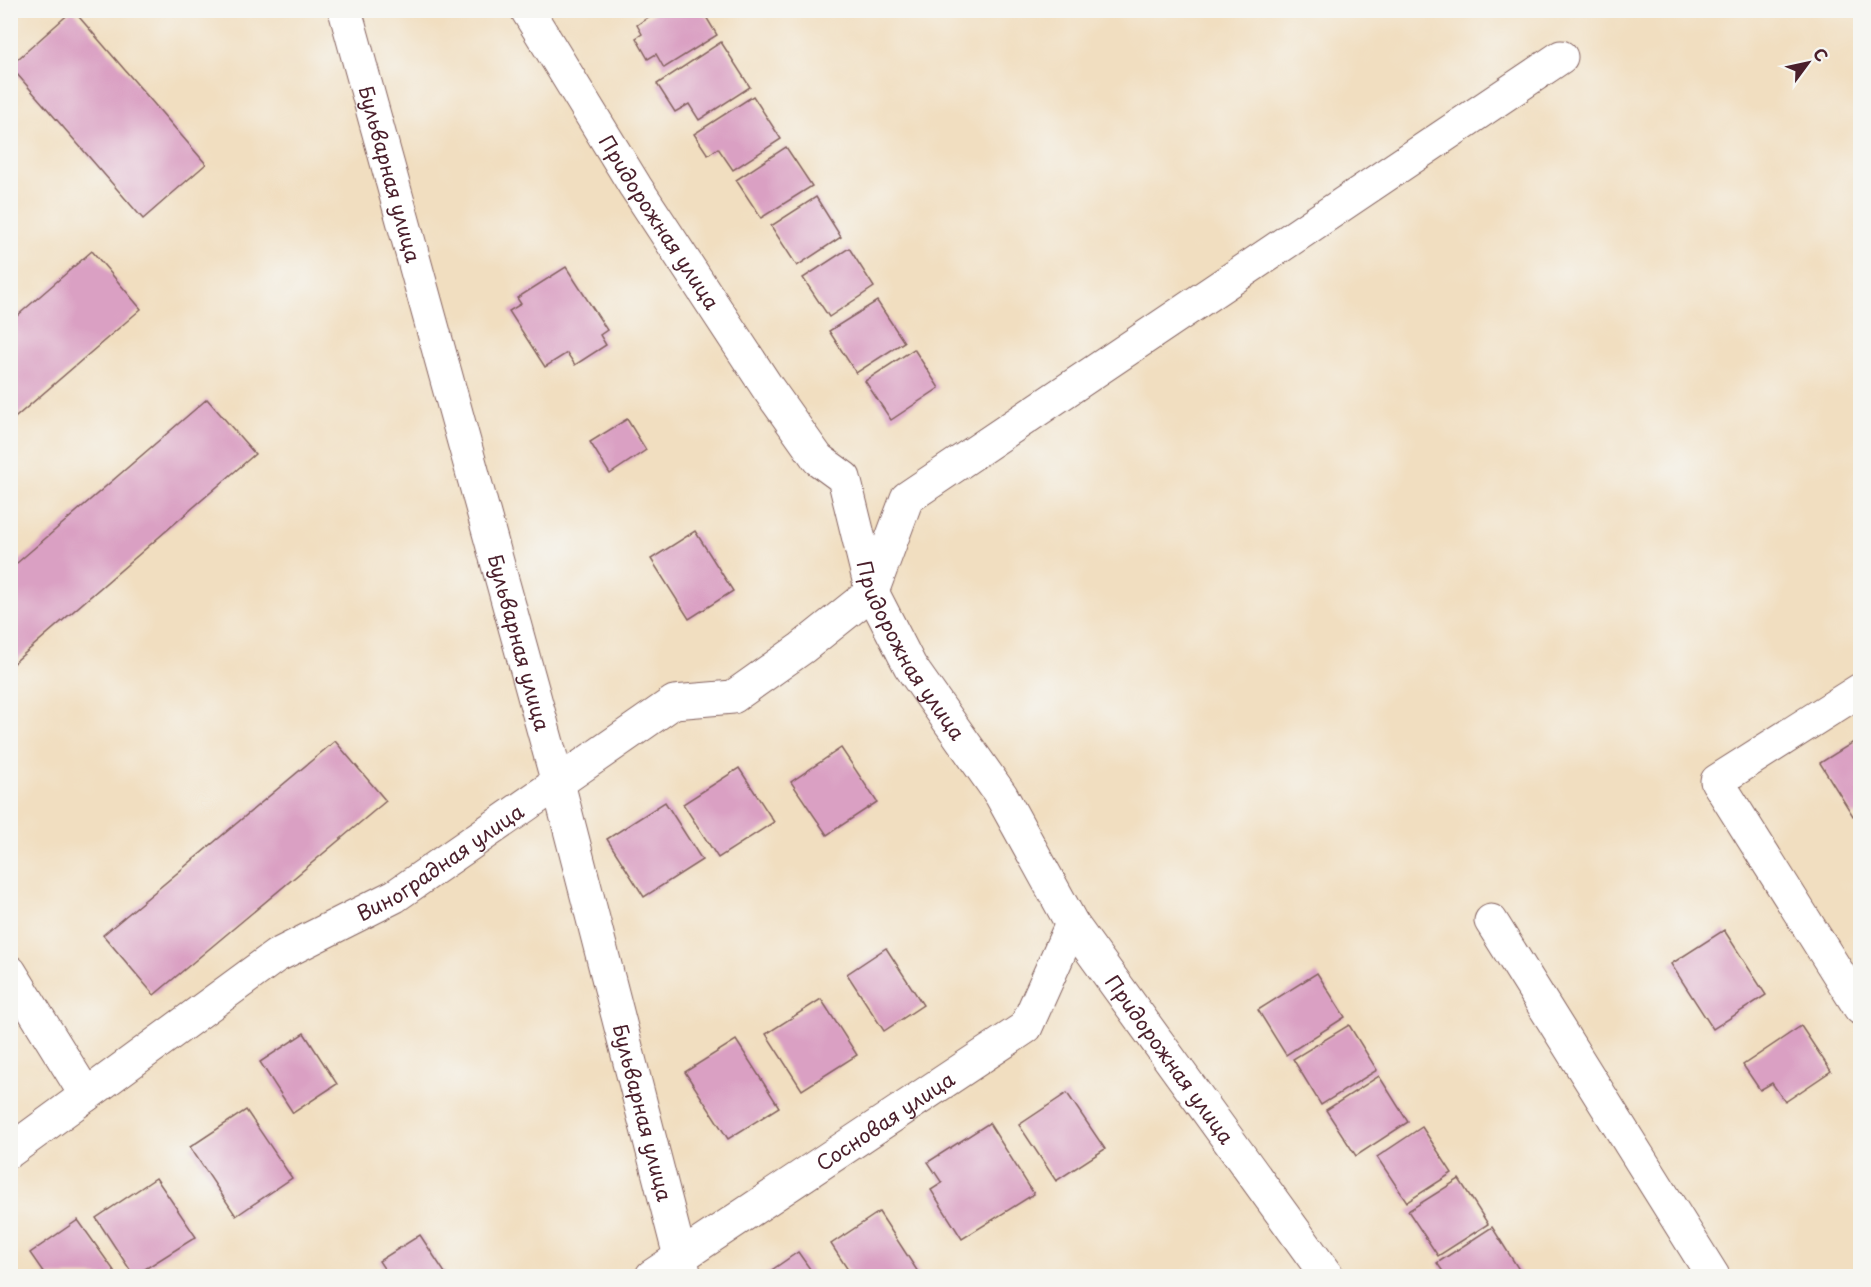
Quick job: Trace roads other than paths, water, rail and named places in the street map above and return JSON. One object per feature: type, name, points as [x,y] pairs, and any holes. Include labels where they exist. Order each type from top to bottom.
[{"type":"street","name":"Бульварная улица","points":[[345,10],[558,783],[682,1267]]},
{"type":"street","name":"Придорожная улица","points":[[527,10],[635,186],[766,387],[818,459],[844,478],[872,592],[910,666],[1001,795],[1072,924],[1327,1276]]},
{"type":"street","points":[[872,592],[907,498],[1561,57]]},
{"type":"street","name":"Виноградная улица","points":[[10,1151],[276,956],[395,896],[674,702],[733,697],[802,648],[872,592]]},
{"type":"street","points":[[1860,690],[1717,781],[1860,1008]]},
{"type":"street","points":[[1491,921],[1713,1276]]},
{"type":"street","name":"Сосновая улица","points":[[652,1276],[682,1267],[1026,1027],[1072,924]]},
{"type":"street","points":[[10,972],[87,1095]]}]
